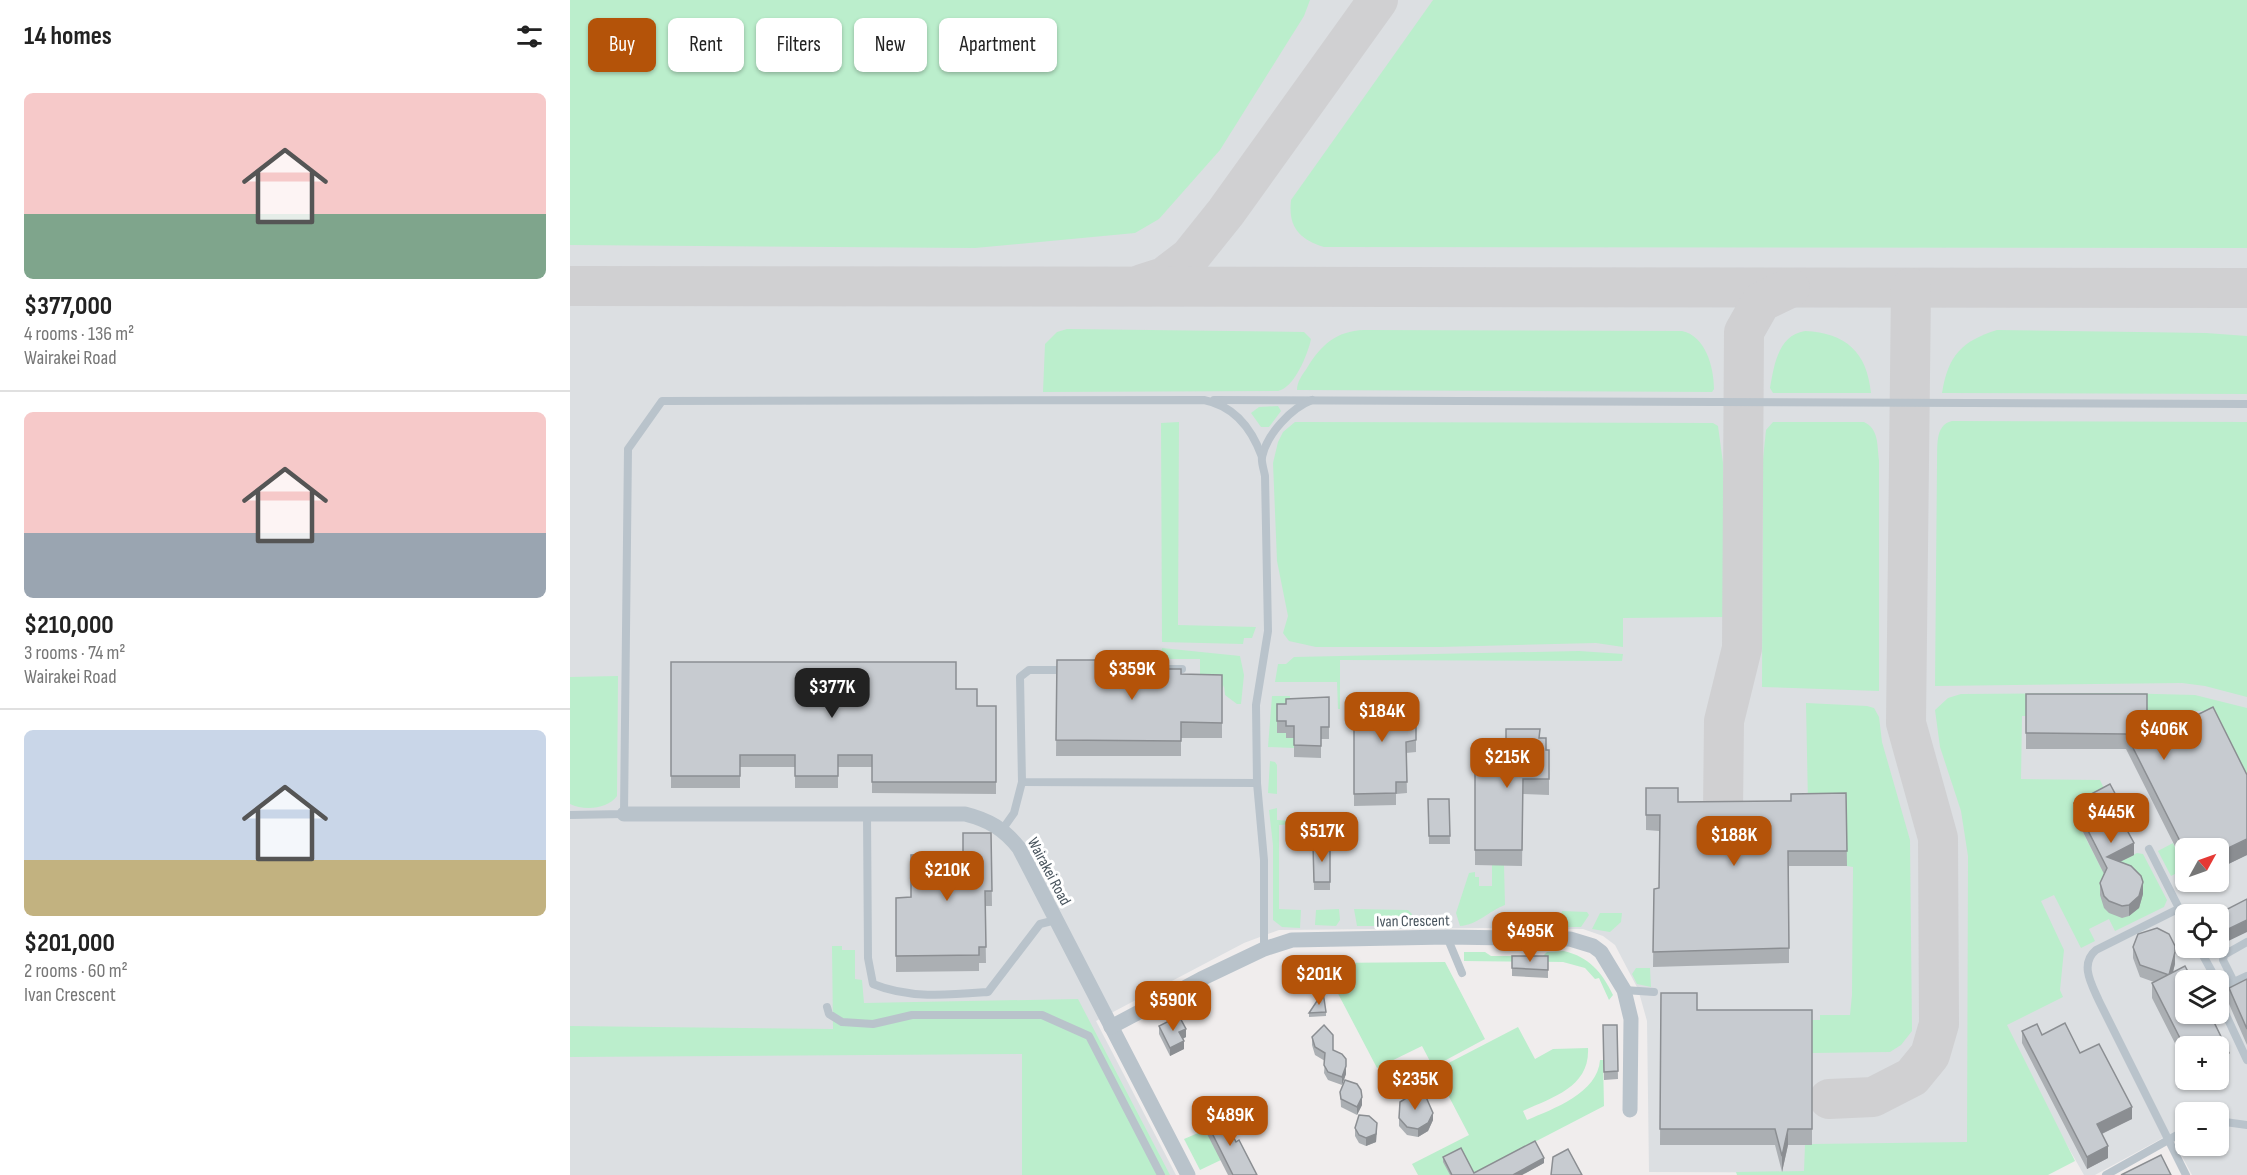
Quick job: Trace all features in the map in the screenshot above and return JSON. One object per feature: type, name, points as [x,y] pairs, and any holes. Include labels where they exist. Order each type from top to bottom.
[{"type":"street","name":"Wairakei Road","points":[[624,814],[965,814],[990,822],[1002,830],[1019,849],[1188,1175]]},
{"type":"street","name":"Ivan Crescent","points":[[1112,1027],[1201,979],[1264,949],[1292,940],[1447,937],[1581,941],[1602,952],[1624,990],[1631,1019],[1630,1110]]},
{"type":"lane","points":[[1262,458],[1281,424],[1297,408],[1315,399]]},
{"type":"lane","points":[[570,815],[624,814],[627,449],[662,400],[1315,399],[2247,404]]},
{"type":"lane","points":[[1204,400],[1221,404],[1243,422],[1253,436],[1262,458],[1265,476],[1268,631],[1256,705],[1257,783],[1264,860],[1264,949]]},
{"type":"lane","points":[[1124,669],[1182,669]]},
{"type":"lane","points":[[1002,830],[1014,813],[1022,782],[1020,677],[1029,670],[1076,670]]},
{"type":"lane","points":[[1022,782],[1257,783]]},
{"type":"lane","points":[[867,814],[868,958],[873,984],[890,991],[941,995],[988,992],[1040,924],[1056,920]]},
{"type":"lane","points":[[2149,849],[2176,904]]},
{"type":"lane","points":[[2175,910],[2096,950],[2088,960],[2088,974],[2099,1001],[2186,1175]]},
{"type":"lane","points":[[1447,937],[1462,973]]},
{"type":"lane","points":[[2234,982],[2223,960],[2224,955],[2247,942]]},
{"type":"lane","points":[[2229,982],[2247,976]]},
{"type":"lane","points":[[1624,990],[1654,992]]},
{"type":"lane","points":[[827,1007],[829,1014],[842,1022],[884,1023],[912,1015],[1042,1015],[1079,1030],[1089,1036],[1161,1175]]},
{"type":"lane","points":[[2229,1022],[2247,1060]]},
{"type":"lane","points":[[2229,1123],[2247,1125]]},
{"type":"lane","points":[[2106,1175],[2175,1136]]},
{"type":"shaded area","points":[[570,0],[2247,0],[2247,1175],[2192,1175],[2182,1156],[2229,1156],[2229,1102],[2175,1102],[2175,1143],[2170,1134],[2095,1175],[2084,1175],[2055,1124],[1954,1173],[1649,1172],[1647,1021],[1638,989],[1615,945],[1603,936],[1583,929],[1482,928],[1279,930],[1244,943],[1096,1021],[1176,1175],[570,1175]]},
{"type":"green space","points":[[570,0],[1310,0],[1304,16],[1220,150],[1159,219],[1135,233],[975,248],[570,245]]},
{"type":"green space","points":[[1433,0],[2247,0],[2247,248],[1324,247],[1315,244],[1297,231],[1291,218],[1291,200]]},
{"type":"green space","points":[[1067,329],[1304,332],[1311,339],[1295,377],[1284,389],[1278,391],[1043,392],[1045,344],[1057,332]]},
{"type":"green space","points":[[1364,330],[1682,331],[1697,339],[1703,346],[1710,363],[1714,389],[1712,392],[1297,390],[1302,376],[1324,346],[1337,336]]},
{"type":"green space","points":[[1997,330],[2206,333],[2247,336],[2247,394],[1942,393],[1948,369],[1959,351],[1974,339]]},
{"type":"green space","points":[[1805,331],[1832,336],[1852,347],[1865,366],[1871,393],[1773,393],[1770,388],[1773,370],[1783,345],[1789,338]]},
{"type":"green space","points":[[1278,406],[1281,411],[1269,427],[1261,427],[1251,413],[1259,407]]},
{"type":"green space","points":[[1952,421],[2247,422],[2247,697],[2205,686],[2182,683],[1935,686],[1937,444],[1942,427]]},
{"type":"green space","points":[[1179,422],[1178,625],[1256,627],[1252,638],[1244,638],[1243,644],[1162,642],[1161,423]]},
{"type":"green space","points":[[1295,422],[1713,423],[1718,426],[1723,463],[1723,617],[1623,618],[1623,647],[1596,643],[1316,647],[1289,641],[1283,633],[1288,616],[1277,561],[1273,463],[1283,432]]},
{"type":"green space","points":[[1773,422],[1864,422],[1875,433],[1879,460],[1879,691],[1762,687],[1763,459],[1766,430]]},
{"type":"green space","points":[[1162,648],[1240,656],[1244,675],[1241,704],[1237,704],[1225,695],[1224,685],[1222,690],[1200,690],[1200,659],[1160,659]]},
{"type":"green space","points":[[1579,651],[1623,654],[1622,661],[1340,660],[1340,709],[1338,709],[1337,682],[1275,682],[1278,664],[1286,664],[1294,657]]},
{"type":"green space","points":[[618,676],[617,796],[608,804],[582,808],[570,804],[570,677]]},
{"type":"green space","points":[[1961,694],[2195,695],[2247,708],[2247,791],[2206,711],[2026,710],[2026,716],[2022,716],[2021,779],[2100,780],[2108,797],[2074,815],[2102,870],[2137,853],[2143,854],[2167,900],[2164,907],[2115,931],[2109,919],[2089,929],[2095,941],[2081,948],[2054,895],[2041,901],[2064,950],[2060,990],[2063,997],[2007,1025],[2075,1161],[2048,1175],[1737,1175],[1736,1172],[1804,1171],[1805,1145],[1967,1142],[1968,856],[1961,811],[1940,747],[1935,710],[1948,698]]},
{"type":"green space","points":[[1272,696],[1290,696],[1289,711],[1277,716],[1277,733],[1286,733],[1294,738],[1294,748],[1268,747]]},
{"type":"green space","points":[[1806,703],[1874,708],[1879,717],[1882,742],[1910,840],[1912,1031],[1901,1045],[1890,1052],[1812,1053],[1811,1020],[1820,1020],[1820,1015],[1850,1015],[1853,867],[1847,866],[1808,804]]},
{"type":"green space","points":[[1270,761],[1277,765],[1277,794],[1268,793]]},
{"type":"green space","points":[[1277,808],[1277,820],[1294,821],[1295,824],[1279,825],[1279,909],[1301,910],[1300,928],[1282,927],[1273,920],[1273,845],[1269,810]]},
{"type":"green space","points":[[2173,843],[2175,874],[2171,876],[2158,851]]},
{"type":"green space","points":[[1492,865],[1504,865],[1505,905],[1472,923],[1460,926],[1456,913],[1469,873],[1475,872],[1475,877],[1479,877],[1479,886],[1492,886]]},
{"type":"green space","points":[[1339,909],[1340,920],[1336,926],[1315,925],[1316,910]]},
{"type":"green space","points":[[1354,909],[1408,910],[1412,914],[1408,926],[1357,926]]},
{"type":"green space","points":[[1562,911],[1587,912],[1589,915],[1581,927],[1558,927]]},
{"type":"green space","points":[[1600,913],[1622,913],[1621,922],[1610,932],[1592,929]]},
{"type":"green space","points":[[832,946],[842,946],[842,950],[855,950],[855,979],[862,980],[864,1003],[1078,999],[1170,1175],[1022,1175],[1022,1054],[570,1057],[570,1026],[833,1029]]},
{"type":"green space","points":[[1564,951],[1581,957],[1594,967],[1613,995],[1609,1000],[1599,978],[1595,979],[1585,968],[1563,962],[1464,961],[1464,952],[1485,952],[1491,956],[1543,956],[1547,952]]},
{"type":"green space","points":[[1445,962],[1485,1039],[1433,1067],[1422,1046],[1377,1068],[1322,963]]},
{"type":"green space","points":[[1636,968],[1650,968],[1651,987],[1637,984],[1632,974]]},
{"type":"green space","points":[[1518,1027],[1535,1059],[1553,1049],[1588,1048],[1583,1072],[1576,1081],[1557,1095],[1523,1111],[1527,1120],[1561,1105],[1583,1091],[1597,1072],[1600,1060],[1603,1060],[1604,1106],[1471,1175],[1418,1175],[1412,1164],[1469,1135],[1435,1070]]},
{"type":"green space","points":[[1205,1130],[1223,1159],[1200,1170],[1184,1139]]},
{"type":"building","points":[[1057,660],[1145,660],[1145,669],[1181,669],[1181,674],[1222,675],[1222,723],[1181,722],[1181,741],[1056,740]]},
{"type":"building","points":[[671,662],[956,662],[956,689],[977,689],[977,706],[996,706],[996,782],[872,782],[872,755],[838,755],[838,776],[795,776],[795,755],[740,755],[740,776],[671,776]]},
{"type":"building","points":[[2026,694],[2147,694],[2147,740],[2213,707],[2247,775],[2247,839],[2229,848],[2229,838],[2178,838],[2126,734],[2026,733]]},
{"type":"building","points":[[1329,697],[1329,727],[1321,727],[1321,746],[1294,745],[1294,726],[1286,726],[1286,721],[1277,721],[1277,704],[1286,704],[1286,699]]},
{"type":"building","points":[[1354,698],[1416,699],[1416,740],[1406,742],[1407,782],[1396,782],[1396,793],[1354,794]]},
{"type":"building","points":[[1506,729],[1540,729],[1539,738],[1546,738],[1546,750],[1549,750],[1549,779],[1523,779],[1522,850],[1475,850],[1475,769],[1484,769],[1484,748],[1506,747]]},
{"type":"building","points":[[2110,784],[2127,816],[2121,819],[2134,843],[2107,857],[2131,866],[2141,876],[2143,882],[2139,896],[2129,905],[2122,906],[2109,901],[2104,896],[2100,883],[2107,868],[2074,803]]},
{"type":"building","points":[[1646,788],[1678,788],[1678,802],[1791,801],[1791,794],[1846,793],[1847,851],[1788,851],[1789,948],[1653,952],[1654,889],[1659,888],[1660,815],[1646,815]]},
{"type":"building","points":[[1428,799],[1449,799],[1450,836],[1429,836]]},
{"type":"building","points":[[963,833],[991,833],[992,891],[985,891],[986,947],[979,947],[979,955],[896,956],[896,898],[911,897],[911,855],[963,854]]},
{"type":"building","points":[[1313,845],[1330,845],[1330,882],[1314,882]]},
{"type":"building","points":[[2247,899],[2247,920],[2229,929],[2229,908]]},
{"type":"building","points":[[2157,928],[2169,934],[2175,946],[2175,952],[2169,975],[2140,965],[2133,947],[2138,934]]},
{"type":"building","points":[[1512,956],[1548,956],[1548,970],[1512,968]]},
{"type":"building","points":[[2175,971],[2175,1024],[2215,1024],[2221,1036],[2179,1036],[2152,983]]},
{"type":"building","points":[[2247,979],[2247,1029],[2229,988]]},
{"type":"building","points":[[1323,992],[1326,1012],[1309,1013]]},
{"type":"building","points":[[1661,993],[1697,993],[1697,1010],[1812,1010],[1812,1129],[1788,1129],[1782,1156],[1775,1129],[1660,1129]]},
{"type":"building","points":[[1179,1016],[1186,1029],[1179,1032],[1184,1041],[1170,1048],[1159,1026]]},
{"type":"building","points":[[2065,1023],[2080,1053],[2099,1044],[2132,1107],[2097,1124],[2108,1146],[2087,1157],[2022,1031],[2037,1024],[2042,1035]]},
{"type":"building","points":[[1324,1025],[1333,1035],[1333,1050],[1342,1054],[1346,1059],[1342,1077],[1328,1072],[1324,1065],[1325,1053],[1315,1047],[1312,1037]]},
{"type":"building","points":[[1603,1025],[1617,1025],[1618,1071],[1604,1072]]},
{"type":"building","points":[[1345,1080],[1357,1084],[1361,1090],[1362,1097],[1357,1107],[1341,1099],[1340,1092]]},
{"type":"building","points":[[1414,1093],[1426,1097],[1433,1113],[1428,1123],[1418,1129],[1407,1127],[1399,1118],[1400,1102]]},
{"type":"building","points":[[1221,1112],[1236,1142],[1239,1140],[1257,1175],[1233,1175],[1205,1119]]},
{"type":"building","points":[[1359,1115],[1369,1116],[1377,1123],[1376,1134],[1366,1138],[1359,1135],[1355,1128]]},
{"type":"building","points":[[1535,1141],[1544,1158],[1513,1175],[1452,1175],[1443,1157],[1461,1148],[1474,1173]]},
{"type":"building","points":[[1568,1149],[1582,1175],[1551,1175],[1553,1157]]},
{"type":"building","points":[[2161,1155],[2171,1175],[2121,1175]]},
{"type":"taxiway","points":[[1142,284],[1164,277],[1190,257],[1226,212],[1378,0]]},
{"type":"taxiway","points":[[570,286],[2247,288]]},
{"type":"taxiway","points":[[1723,811],[1724,721],[1742,648],[1744,332],[1761,302],[1790,288]]},
{"type":"taxiway","points":[[1829,1099],[1873,1097],[1912,1077],[1930,1055],[1939,1024],[1938,838],[1906,723],[1911,288]]}]
